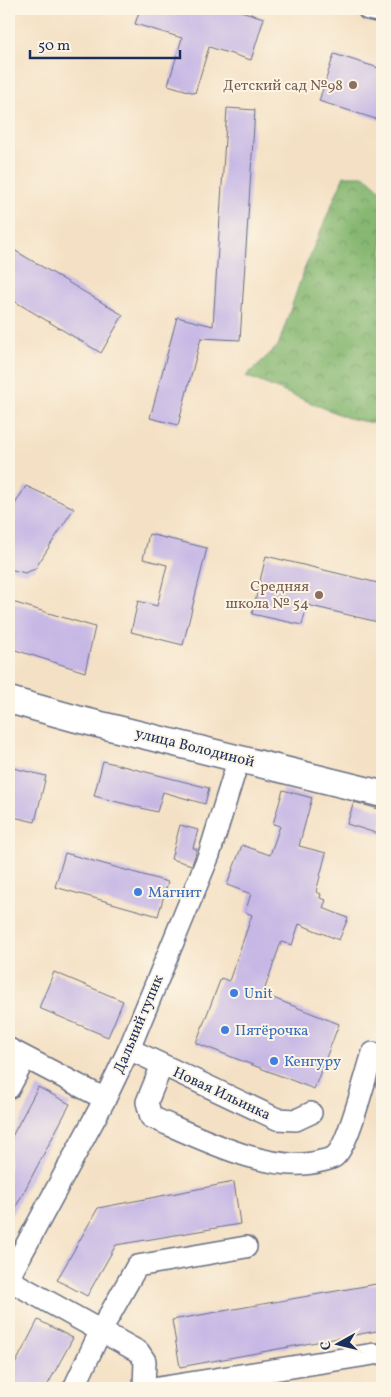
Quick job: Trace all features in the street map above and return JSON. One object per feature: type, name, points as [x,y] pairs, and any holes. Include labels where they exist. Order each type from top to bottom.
[{"type":"street","points":[[368,9],[382,12]]},
{"type":"street","name":"улица Володиной","points":[[9,700],[382,794]]},
{"type":"street","name":"Дальний тупик","points":[[9,1278],[105,1099],[129,1049],[209,854],[239,758]]},
{"type":"street","name":"Новая Ильинка","points":[[129,1049],[277,1119],[296,1120],[310,1113]]},
{"type":"street","name":"Новая Ильинка","points":[[162,1065],[147,1102],[151,1117],[244,1156],[290,1164],[313,1164],[335,1157],[346,1141],[372,1053]]},
{"type":"street","points":[[9,1088],[17,1054],[105,1099]]},
{"type":"street","points":[[74,1388],[101,1330],[137,1266],[246,1247]]},
{"type":"street","points":[[9,1278],[139,1352],[145,1361],[144,1388]]},
{"type":"street","points":[[158,1388],[374,1354]]},
{"type":"green space","points":[[344,176],[365,176],[382,191],[382,425],[348,418],[246,376],[278,346],[304,270]]},
{"type":"building","points":[[140,9],[234,9],[264,18],[251,60],[209,47],[195,93],[168,85],[182,38],[135,24]]},
{"type":"building","name":"Детский сад №98","points":[[334,54],[382,69],[382,121],[319,101]]},
{"type":"building","points":[[227,108],[255,110],[240,340],[201,338],[178,425],[150,418],[177,317],[213,326]]},
{"type":"building","points":[[9,247],[123,315],[101,353],[9,298]]},
{"type":"building","points":[[26,486],[74,508],[35,569],[25,573],[9,569],[9,514]]},
{"type":"building","points":[[149,534],[207,548],[183,645],[131,632],[138,601],[157,606],[167,565],[143,559]]},
{"type":"building","name":"Средняя школа № 54","points":[[266,556],[382,584],[382,623],[307,605],[302,625],[252,614]]},
{"type":"building","points":[[9,601],[95,627],[85,672],[9,648]]},
{"type":"building","points":[[103,761],[209,788],[205,804],[163,792],[157,812],[94,796]]},
{"type":"building","points":[[9,767],[46,776],[35,822],[9,816]]},
{"type":"building","points":[[283,790],[312,798],[299,846],[326,853],[316,892],[321,894],[320,898],[326,900],[323,908],[348,918],[339,940],[299,924],[292,945],[281,942],[263,994],[339,1024],[314,1089],[196,1043],[221,978],[229,981],[252,915],[245,912],[251,894],[227,885],[242,845],[270,855],[280,826],[273,824]]},
{"type":"building","points":[[354,802],[382,810],[382,835],[347,824]]},
{"type":"building","points":[[180,825],[198,830],[193,848],[197,849],[192,865],[171,859]]},
{"type":"building","points":[[65,853],[168,882],[158,916],[55,887]]},
{"type":"building","points":[[54,972],[123,1001],[108,1037],[39,1008]]},
{"type":"building","points":[[38,1087],[70,1104],[9,1220],[9,1142]]},
{"type":"building","points":[[234,1182],[240,1224],[116,1245],[87,1296],[57,1280],[98,1208]]},
{"type":"building","points":[[382,1283],[382,1330],[180,1367],[172,1320]]},
{"type":"building","points":[[38,1320],[73,1338],[46,1388],[9,1388],[9,1376]]},
{"type":"place","name":"Детский сад №98","points":[[353,85]]},
{"type":"place","name":"Средняя школа № 54","points":[[319,595]]},
{"type":"place","name":"Магнит","points":[[138,892]]},
{"type":"place","name":"Unit","points":[[234,993]]},
{"type":"place","name":"Пятёрочка","points":[[225,1030]]},
{"type":"place","name":"Кенгуру","points":[[274,1061]]}]
